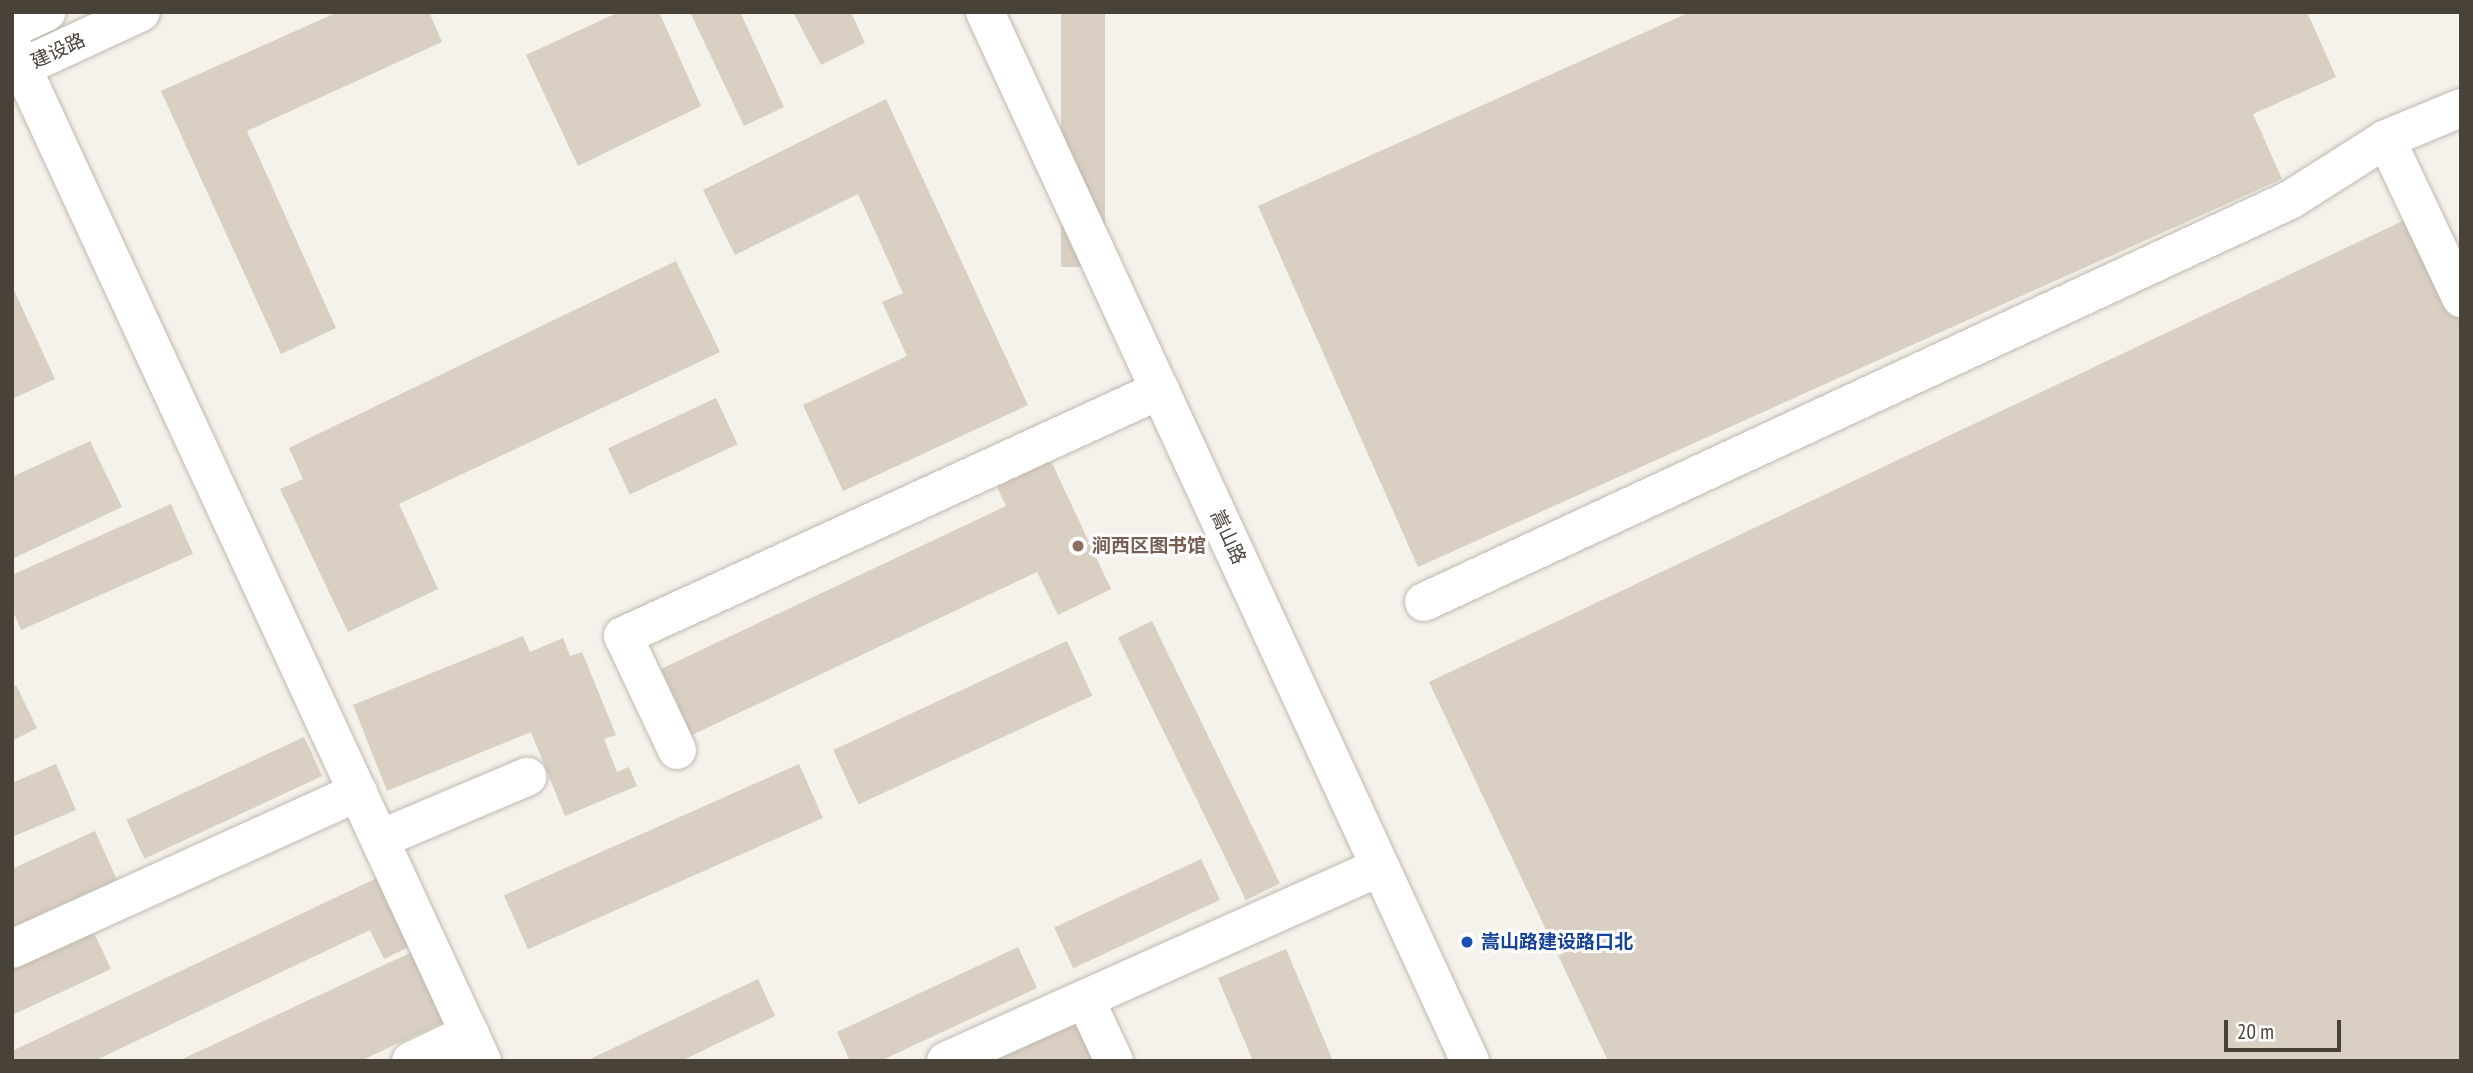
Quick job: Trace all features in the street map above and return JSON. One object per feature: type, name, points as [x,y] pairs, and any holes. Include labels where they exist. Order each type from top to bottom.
[{"type":"street","name":"建设路","points":[[12,28],[46,12]]},
{"type":"street","name":"建设路","points":[[16,62],[141,12]]},
{"type":"street","name":"嵩山路","points":[[960,12],[1149,395],[1370,872],[1470,1061]]},
{"type":"street","name":"嵩山路","points":[[985,12],[1149,395]]},
{"type":"street","points":[[16,62],[476,1047],[411,1061]]},
{"type":"street","points":[[1424,602],[2290,200],[2386,139],[2461,108]]},
{"type":"street","points":[[2386,139],[2461,298]]},
{"type":"street","points":[[677,750],[623,636],[1149,395]]},
{"type":"street","points":[[380,839],[527,777]]},
{"type":"street","points":[[12,949],[358,792]]},
{"type":"street","points":[[946,1061],[1370,872]]},
{"type":"street","name":"嵩山路","points":[[1370,872],[1444,1061]]},
{"type":"street","points":[[1085,999],[1114,1061]]},
{"type":"building","points":[[338,12],[429,12],[442,42],[247,131],[336,328],[281,354],[161,91]]},
{"type":"building","points":[[619,12],[659,12],[701,106],[578,166],[526,55]]},
{"type":"building","points":[[690,12],[740,12],[784,107],[744,126]]},
{"type":"building","points":[[793,12],[851,12],[865,43],[821,65]]},
{"type":"building","points":[[1061,12],[1105,12],[1105,267],[1061,267]]},
{"type":"building","points":[[1690,12],[2307,12],[2336,77],[2253,114],[2282,179],[1418,567],[1258,206]]},
{"type":"building","points":[[886,99],[1028,405],[843,491],[803,405],[907,356],[882,302],[903,293],[858,194],[735,255],[703,190]]},
{"type":"building","points":[[2411,217],[2461,323],[2461,1061],[1608,1061],[1429,682]]},
{"type":"building","points":[[676,261],[720,352],[399,504],[438,589],[348,632],[280,489],[303,479],[289,448]]},
{"type":"building","points":[[12,286],[55,379],[12,399]]},
{"type":"building","points":[[716,398],[738,444],[630,495],[608,448]]},
{"type":"building","points":[[90,441],[122,507],[12,559],[12,477]]},
{"type":"building","points":[[1051,461],[1111,589],[1058,615],[1037,572],[692,735],[661,669],[1006,506],[997,487]]},
{"type":"building","points":[[171,504],[193,554],[21,630],[12,609],[12,575]]},
{"type":"building","points":[[1152,621],[1280,883],[1246,900],[1118,638]]},
{"type":"building","points":[[523,636],[530,652],[563,638],[570,656],[582,652],[616,735],[604,739],[617,772],[629,767],[637,786],[565,816],[531,732],[387,791],[353,705]]},
{"type":"building","points":[[1067,641],[1092,695],[859,804],[833,750]]},
{"type":"building","points":[[16,685],[37,728],[12,741],[12,687]]},
{"type":"building","points":[[304,737],[322,776],[145,859],[126,820]]},
{"type":"building","points":[[56,764],[76,810],[12,837],[12,783]]},
{"type":"building","points":[[799,764],[823,818],[528,949],[504,895]]},
{"type":"building","points":[[95,831],[117,880],[12,927],[12,869]]},
{"type":"building","points":[[1201,859],[1220,900],[1073,968],[1054,927]]},
{"type":"building","points":[[379,877],[411,946],[384,959],[370,930],[94,1061],[12,1061],[12,1051]]},
{"type":"building","points":[[92,929],[111,969],[12,1015],[12,966]]},
{"type":"building","points":[[1018,947],[1037,988],[880,1061],[850,1061],[837,1032]]},
{"type":"building","points":[[1286,949],[1333,1061],[1253,1061],[1218,978]]},
{"type":"building","points":[[412,952],[444,1022],[360,1061],[178,1061]]},
{"type":"building","points":[[758,979],[775,1016],[681,1061],[586,1061]]},
{"type":"building","points":[[1076,1019],[1096,1061],[987,1061]]},
{"type":"place","name":"涧西区图书馆","points":[[1078,546]]},
{"type":"place","name":"嵩山路建设路口北","points":[[1467,942]]}]
